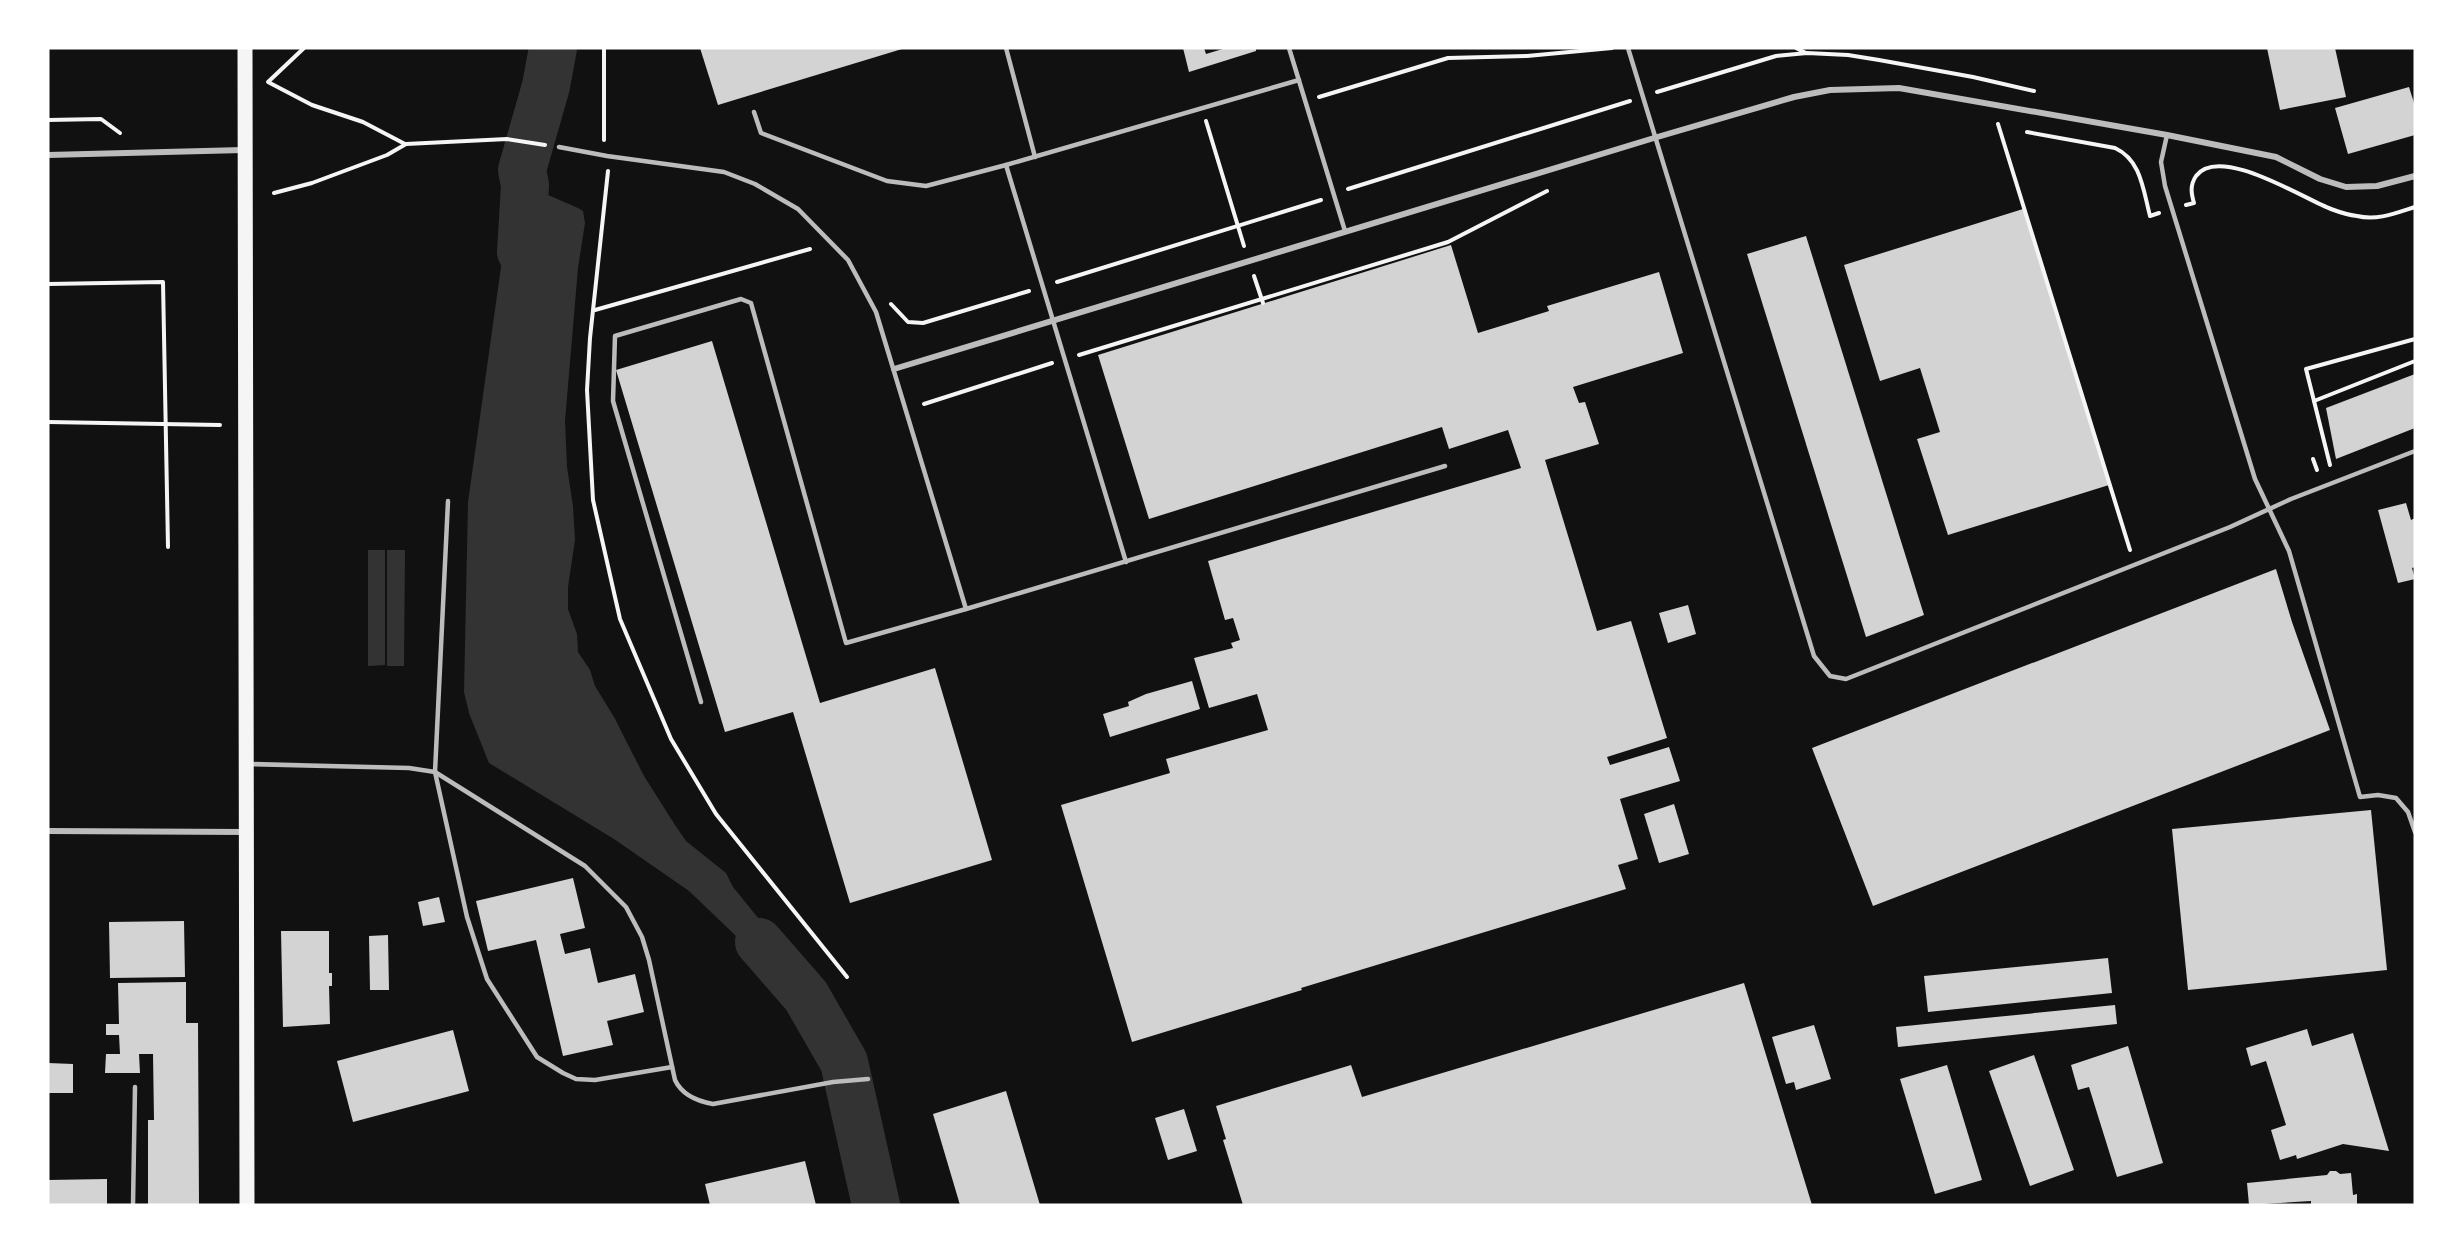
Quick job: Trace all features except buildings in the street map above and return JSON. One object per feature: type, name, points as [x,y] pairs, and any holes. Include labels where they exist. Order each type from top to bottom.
[{"type":"main road","points":[[245,48],[247,1205]]},
{"type":"street","points":[[894,369],[1654,138],[1794,97],[1830,90],[1899,88],[2167,135],[2276,157],[2320,179],[2346,187],[2377,186],[2415,176]]},
{"type":"street","points":[[48,155],[244,150]]},
{"type":"street","points":[[48,831],[246,832]]},
{"type":"lane","points":[[1006,48],[1035,157]]},
{"type":"lane","points":[[1289,48],[1345,231]]},
{"type":"lane","points":[[1628,48],[1814,656],[1830,676],[1846,679],[2415,451]]},
{"type":"lane","points":[[754,112],[761,134],[887,181],[926,186],[1035,157],[1299,80]]},
{"type":"lane","points":[[2167,135],[2161,162],[2165,186],[2255,479],[2289,551],[2360,798],[2378,795],[2396,798],[2408,812],[2415,832]]},
{"type":"lane","points":[[559,147],[724,172],[755,184],[798,209],[848,260],[876,312],[966,609]]},
{"type":"lane","points":[[1006,165],[1126,562]]},
{"type":"lane","points":[[701,702],[613,401],[615,336],[741,299],[752,303],[846,643],[1445,466]]},
{"type":"lane","points":[[448,501],[435,772],[467,917],[487,979],[537,1057],[576,1079],[595,1080],[672,1067]]},
{"type":"lane","points":[[246,764],[409,768],[435,772],[585,866],[626,907],[642,937],[672,1067],[678,1087],[689,1096],[701,1102],[713,1104],[832,1082],[868,1079]]},
{"type":"lane","points":[[133,1205],[135,1087]]},
{"type":"path","points":[[304,48],[268,82],[312,105],[363,122],[406,144]]},
{"type":"path","points":[[604,48],[604,142]]},
{"type":"path","points":[[1305,101],[1448,58],[1527,56],[1612,48]]},
{"type":"path","points":[[1796,48],[1807,53]]},
{"type":"path","points":[[889,301],[898,314],[908,322],[923,323],[1334,196],[1357,185],[1776,56],[1807,53],[1848,55],[2034,91]]},
{"type":"path","points":[[1202,108],[1262,302]]},
{"type":"path","points":[[48,120],[101,119],[120,133]]},
{"type":"path","points":[[1998,124],[2131,550]]},
{"type":"path","points":[[2027,132],[2115,148],[2125,153],[2135,164],[2151,216]]},
{"type":"path","points":[[274,194],[312,183],[387,155],[406,144],[507,140],[559,147]]},
{"type":"path","points":[[593,141],[614,142]]},
{"type":"path","points":[[2194,202],[2191,190],[2192,181],[2206,168],[2217,167],[2239,169],[2270,179],[2331,209],[2359,217],[2377,218],[2415,207]]},
{"type":"path","points":[[924,404],[1064,359],[1262,302],[1448,242],[1547,190]]},
{"type":"path","points":[[595,310],[810,249]]},
{"type":"path","points":[[48,284],[164,282],[168,547]]},
{"type":"path","points":[[2330,465],[2306,369],[2415,339]]},
{"type":"path","points":[[2314,401],[2415,361]]},
{"type":"path","points":[[48,422],[220,425]]},
{"type":"path","points":[[2313,459],[2317,470]]},
{"type":"shaded area","points":[[525,185],[583,211],[585,223],[578,268],[565,421],[567,467],[575,540],[568,587],[568,609],[577,634],[578,652],[590,670],[595,686],[614,717],[644,776],[686,841],[726,873],[733,887],[815,988],[788,996],[736,936],[689,891],[614,839],[489,763],[469,713],[464,692],[468,502],[510,203]]},
{"type":"shaded area","points":[[368,550],[385,550],[385,665],[368,666]]},
{"type":"shaded area","points":[[387,550],[405,550],[404,666],[387,666]]},
{"type":"waterway","points":[[521,252],[525,185],[522,170],[546,86],[553,48]]},
{"type":"waterway","points":[[759,942],[806,996],[844,1062],[876,1205]]}]
